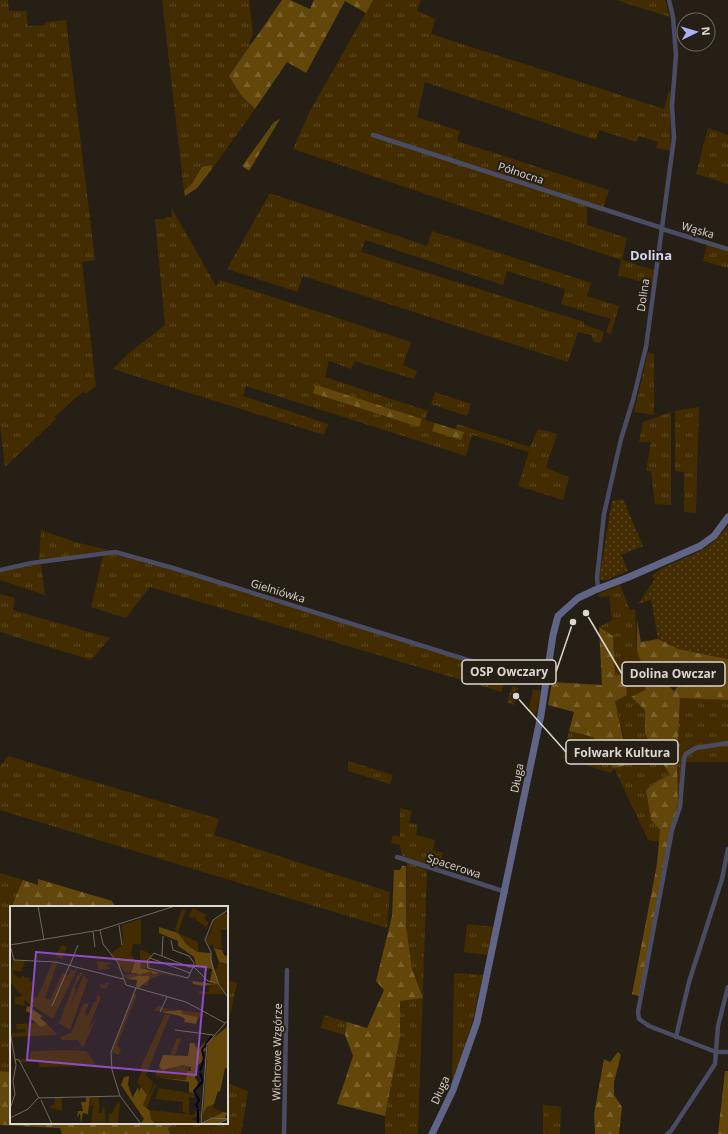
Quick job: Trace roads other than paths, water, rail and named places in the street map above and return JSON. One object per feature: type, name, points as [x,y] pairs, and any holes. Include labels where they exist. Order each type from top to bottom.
[{"type":"street","name":"Dolina","points":[[598,588],[597,578],[607,496],[644,356],[674,138],[672,106],[676,67],[673,17],[669,0]]},
{"type":"street","name":"Północna","points":[[373,135],[662,229]]},
{"type":"street","name":"Wąska","points":[[662,229],[728,249]]},
{"type":"street","name":"Długa","points":[[432,1134],[453,1090],[477,1022],[506,892],[548,681],[553,635],[558,616],[578,598],[598,588],[629,577],[700,546],[714,536],[728,517]]},
{"type":"street","name":"Gielniówka","points":[[0,570],[32,563],[115,552],[173,568],[503,671],[548,681]]},
{"type":"street","points":[[728,743],[690,750],[684,758],[680,806],[672,830],[638,1012],[639,1020],[648,1026],[716,1052],[728,1052]]},
{"type":"street","points":[[676,1037],[689,982],[722,879],[728,849]]},
{"type":"street","name":"Spacerowa","points":[[397,857],[506,892]]},
{"type":"street","name":"Wichrowe Wzgórze","points":[[284,1134],[287,970]]},
{"type":"street","points":[[670,1133],[715,1064],[718,1026],[728,987]]},
{"type":"place","name":"Dolina Owczar","points":[[586,613]]},
{"type":"place","name":"OSP Owczary","points":[[573,622]]},
{"type":"place","name":"Folwark Kultura","points":[[516,696]]},
{"type":"district","name":"Dolina","points":[[651,255]]}]
